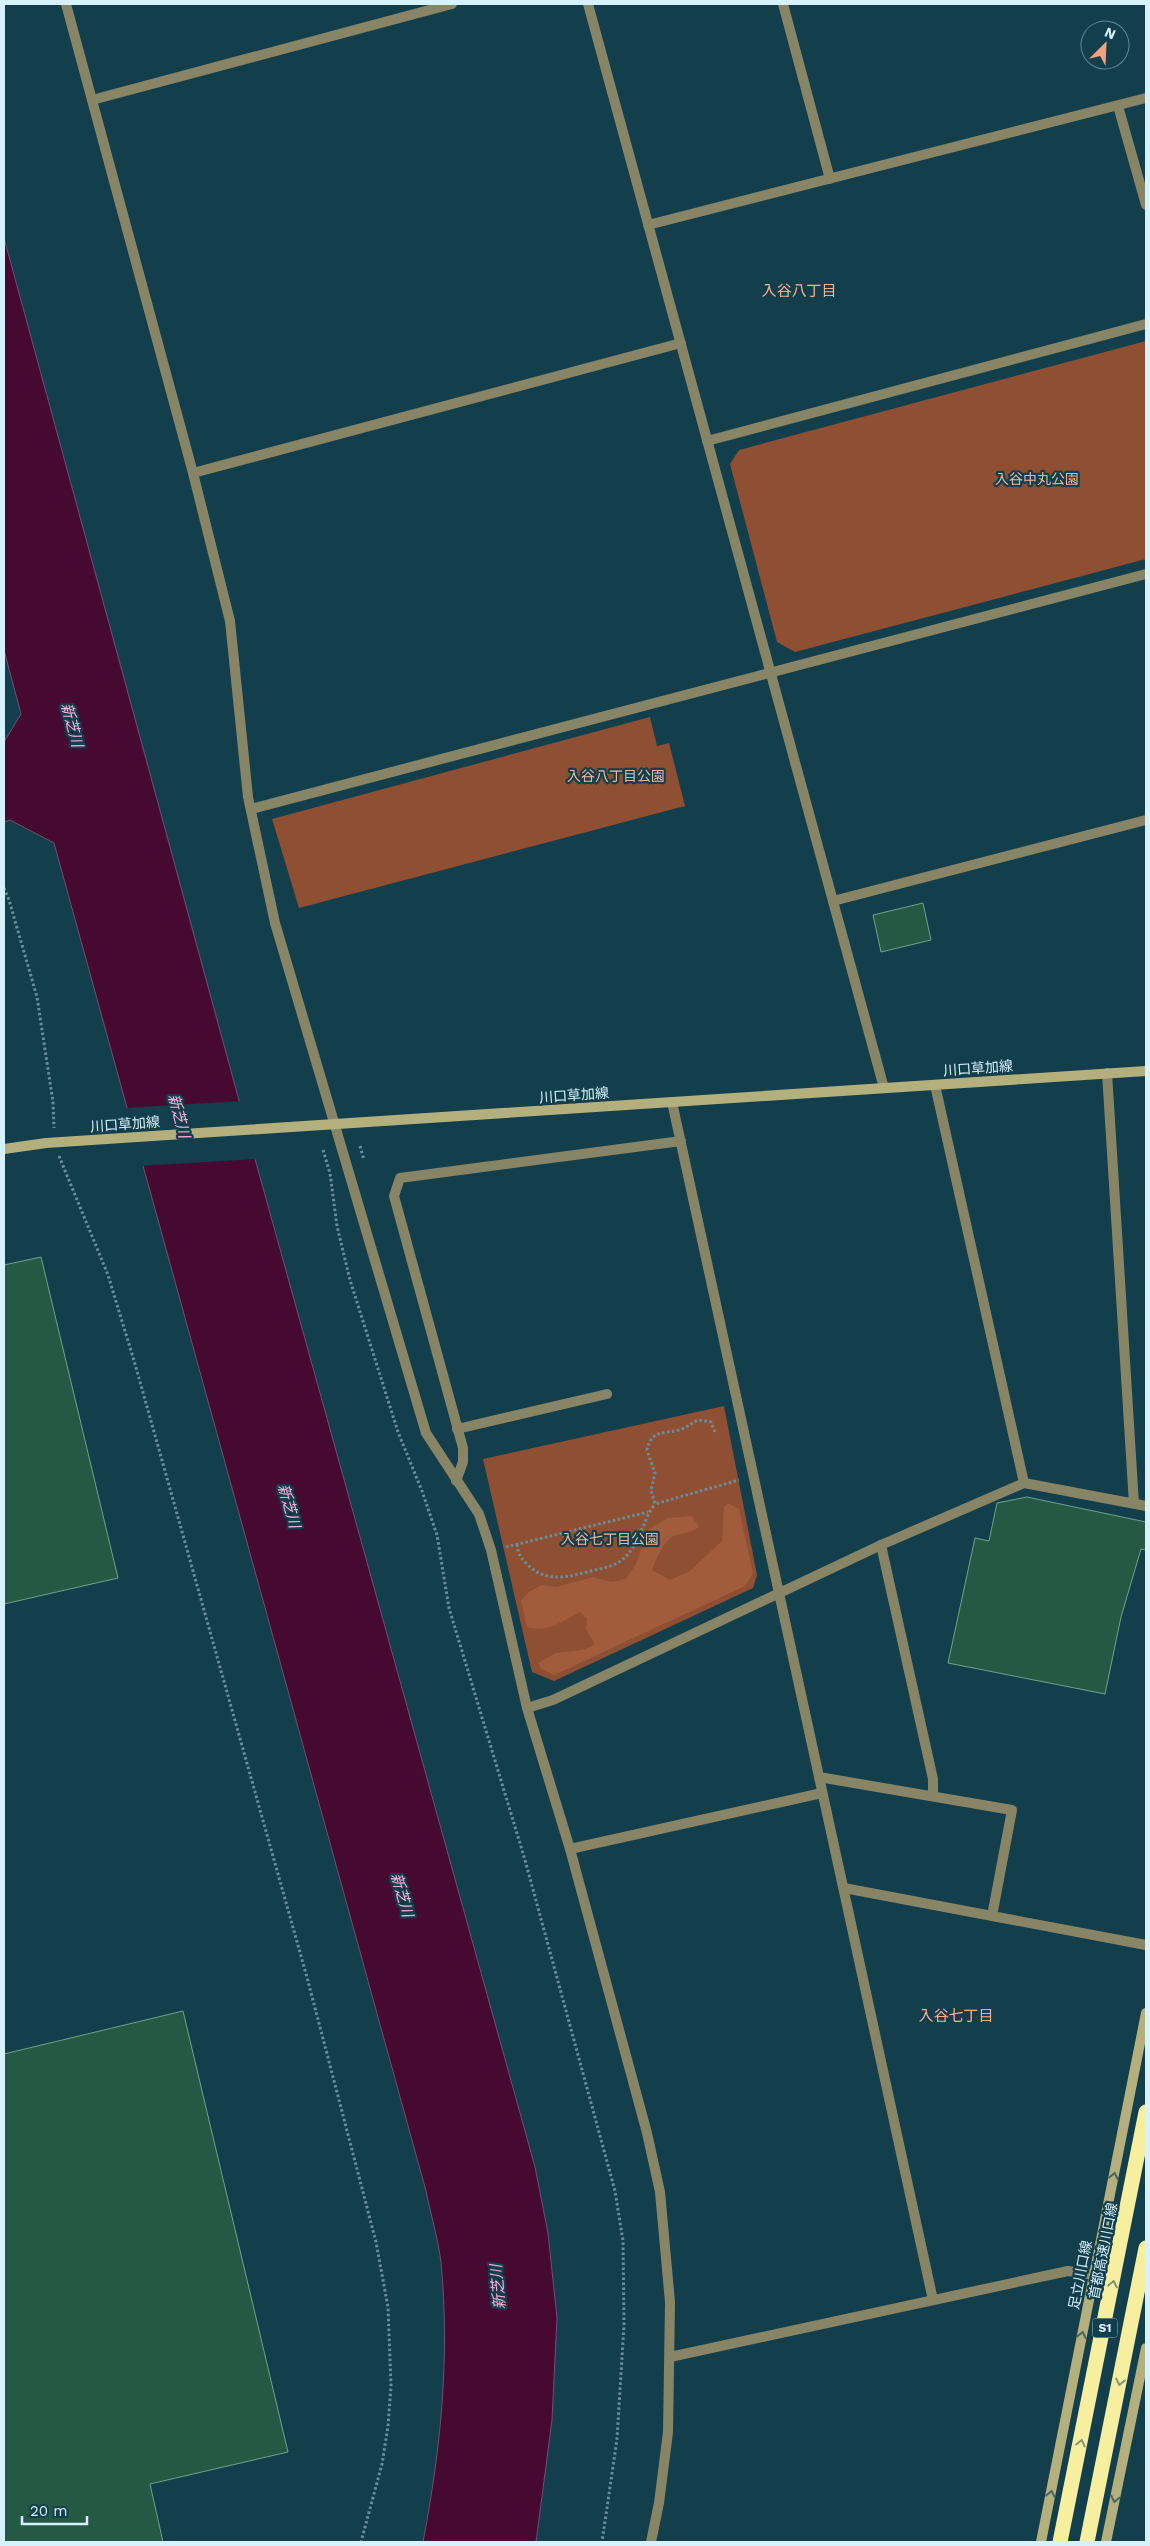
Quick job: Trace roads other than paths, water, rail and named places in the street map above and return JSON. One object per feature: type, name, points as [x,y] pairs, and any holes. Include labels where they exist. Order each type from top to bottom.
[{"type":"highway","name":"首都高速川口線","points":[[1060,2542],[1146,2112]]},
{"type":"highway","name":"S1","points":[[1087,2542],[1146,2248]]},
{"type":"main road","name":"川口草加線","points":[[4,1149],[56,1142],[1146,1071]]},
{"type":"main road","name":"足立川口線","points":[[1041,2542],[1146,2013]]},
{"type":"main road","points":[[1106,2542],[1146,2348]]},
{"type":"street","points":[[66,4],[193,473],[230,621],[251,809],[276,923],[426,1433],[479,1514],[491,1550],[527,1708],[570,1849],[647,2133],[660,2192],[670,2302],[668,2432],[659,2503],[651,2542]]},
{"type":"street","points":[[92,100],[452,4]]},
{"type":"street","points":[[588,4],[884,1088]]},
{"type":"street","points":[[783,4],[830,179]]},
{"type":"street","points":[[648,225],[1146,98]]},
{"type":"street","points":[[1118,106],[1146,205]]},
{"type":"street","points":[[708,441],[1146,324]]},
{"type":"street","points":[[193,473],[680,343]]},
{"type":"street","points":[[251,809],[1146,574]]},
{"type":"street","points":[[833,901],[1146,820]]},
{"type":"street","points":[[1107,1074],[1134,1504]]},
{"type":"street","points":[[935,1085],[1024,1483]]},
{"type":"street","points":[[672,1102],[933,2300]]},
{"type":"street","points":[[456,1481],[463,1462],[463,1448],[394,1196],[400,1178],[681,1141]]},
{"type":"street","points":[[458,1429],[607,1394]]},
{"type":"street","points":[[527,1708],[553,1700],[881,1545],[1024,1483],[1146,1506]]},
{"type":"street","points":[[881,1545],[934,1779],[933,1795]]},
{"type":"street","points":[[819,1777],[1012,1810],[992,1916]]},
{"type":"street","points":[[570,1849],[822,1793]]},
{"type":"street","points":[[844,1888],[1146,1945]]},
{"type":"street","points":[[670,2357],[1068,2271],[1094,2275]]},
{"type":"water","name":"新芝川","points":[[4,238],[255,1159],[535,2167],[548,2233],[557,2318],[552,2420],[536,2542],[423,2542],[439,2437],[445,2333],[441,2262],[426,2191],[54,843],[10,820],[4,822],[4,742],[21,714],[4,650]]},
{"type":"district","name":"入谷八丁目","points":[[799,291]]},
{"type":"district","name":"入谷七丁目","points":[[956,2016]]},
{"type":"park label","name":"入谷中丸公園","points":[[1037,479]]},
{"type":"park label","name":"入谷八丁目公園","points":[[616,776]]},
{"type":"park label","name":"入谷七丁目公園","points":[[610,1539]]}]
